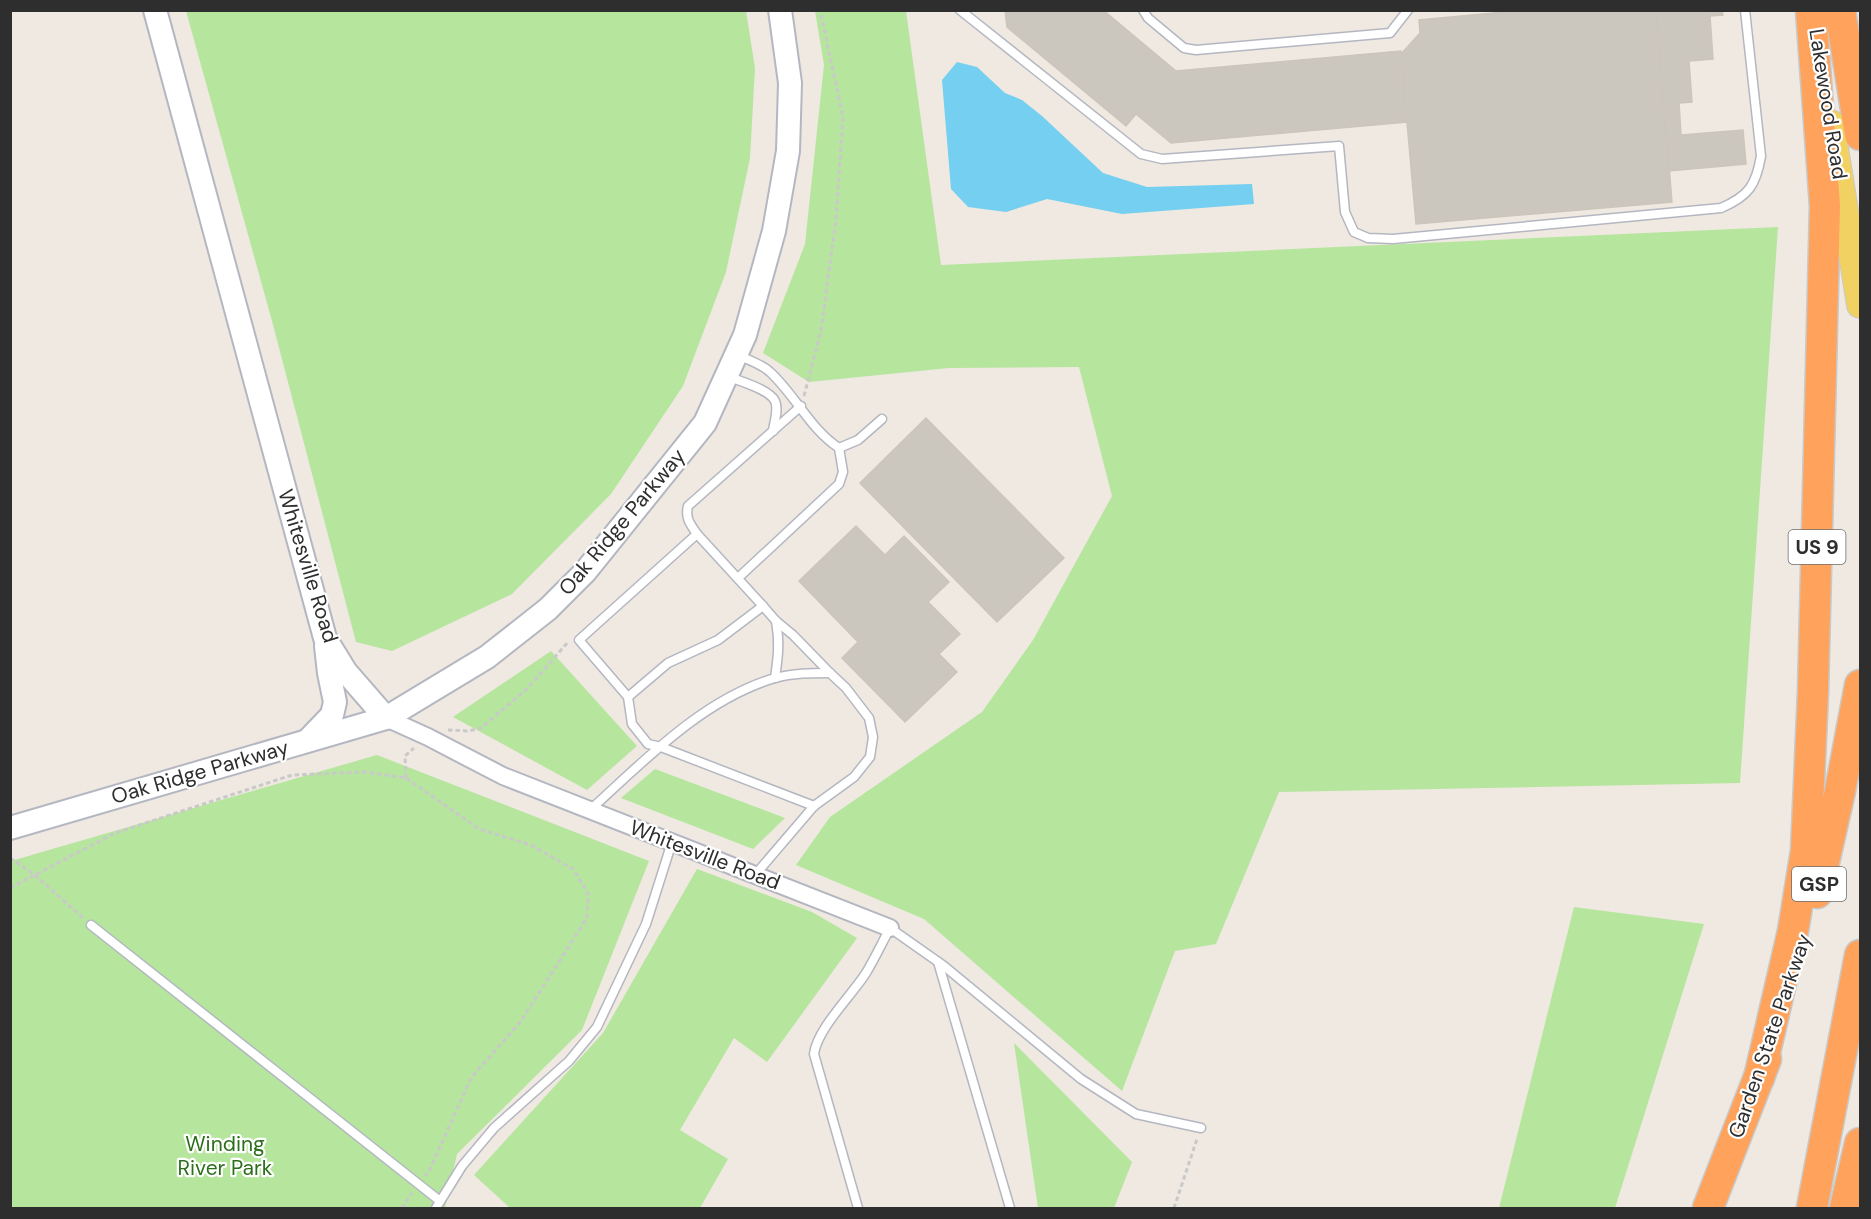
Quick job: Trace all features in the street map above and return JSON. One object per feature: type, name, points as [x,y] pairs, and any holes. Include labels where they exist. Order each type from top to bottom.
[{"type":"highway","name":"US 9","points":[[1759,1078],[1793,932],[1801,890],[1807,828],[1813,692],[1825,206],[1812,10]]},
{"type":"highway","name":"Lakewood Road","points":[[1840,10],[1860,135]]},
{"type":"highway","name":"Garden State Parkway","points":[[1708,1209],[1759,1078],[1794,974],[1824,868],[1860,685]]},
{"type":"highway","points":[[1812,1209],[1860,955]]},
{"type":"highway","points":[[1845,1209],[1860,1143]]},
{"type":"main road","name":"Whitesville Road","points":[[155,10],[325,638],[346,672],[386,718]]},
{"type":"main road","name":"Oak Ridge Parkway","points":[[10,828],[386,718],[487,657],[548,609],[585,572],[705,423],[745,335],[774,231],[788,151],[790,83],[780,10]]},
{"type":"main road","name":"Lakewood Road","points":[[1812,10],[1860,305]]},
{"type":"main road","points":[[306,741],[332,715],[335,702],[325,638]]},
{"type":"street","name":"Whitesville Road","points":[[386,718],[503,776],[890,928]]},
{"type":"lane","points":[[960,10],[1141,154],[1162,159],[1339,146],[1346,212],[1354,232],[1368,238],[1393,239],[1721,208],[1735,202],[1757,179],[1761,156],[1745,10]]},
{"type":"lane","points":[[1143,10],[1148,18],[1184,48],[1196,50],[1390,33],[1408,10]]},
{"type":"lane","points":[[737,354],[769,370],[826,439],[839,448],[843,472],[839,484],[738,578]]},
{"type":"lane","points":[[727,376],[770,394],[775,401],[776,409],[773,431]]},
{"type":"lane","points":[[755,875],[814,806],[854,777],[870,757],[873,737],[869,718],[846,688],[776,621],[697,534],[688,522],[686,513],[688,506],[801,406]]},
{"type":"lane","points":[[839,448],[858,440],[882,420]]},
{"type":"lane","points":[[697,534],[579,640],[628,697],[632,724],[648,744],[814,806]]},
{"type":"lane","points":[[628,697],[668,663],[718,640],[763,606]]},
{"type":"lane","points":[[775,678],[779,646],[776,621]]},
{"type":"lane","points":[[590,810],[678,732],[727,699],[775,678],[802,673],[830,674]]},
{"type":"lane","points":[[91,925],[419,1184],[438,1205],[462,1166],[494,1128],[569,1061],[597,1027],[646,924],[672,842]]},
{"type":"lane","points":[[858,1209],[814,1054],[815,1045],[865,974],[890,928],[938,962],[1080,1079],[1136,1114],[1201,1128]]},
{"type":"lane","points":[[938,962],[1010,1209]]},
{"type":"path","points":[[801,406],[821,331],[836,219],[843,117],[820,10]]},
{"type":"path","points":[[406,778],[405,756],[428,737],[447,730],[468,731],[481,728],[527,689],[572,637]]},
{"type":"path","points":[[10,888],[115,833],[292,776],[365,772],[406,778],[479,829],[531,845],[573,869],[588,893],[587,918],[521,1021],[471,1078],[430,1169],[402,1209]]},
{"type":"path","points":[[10,858],[35,875],[91,925]]},
{"type":"path","points":[[1174,1209],[1201,1128]]},
{"type":"green space","points":[[186,11],[746,11],[755,68],[750,158],[726,272],[683,386],[611,494],[512,594],[392,651],[356,642],[272,321]]},
{"type":"green space","points":[[815,11],[906,11],[941,265],[1778,227],[1740,783],[1279,792],[1216,944],[1175,951],[1122,1091],[924,919],[796,865],[830,817],[982,712],[1033,640],[1112,496],[1079,367],[949,368],[809,382],[763,353],[805,244],[824,65]]},
{"type":"green space","points":[[551,651],[637,746],[587,790],[453,717]]},
{"type":"green space","name":"Winding River Park","points":[[377,755],[649,861],[582,1030],[457,1154],[445,1208],[11,1208],[11,861]]},
{"type":"green space","points":[[655,769],[785,818],[753,849],[621,798]]},
{"type":"green space","points":[[697,869],[812,912],[857,938],[767,1062],[734,1038],[680,1130],[728,1159],[700,1208],[510,1208],[474,1175],[603,1033]]},
{"type":"green space","points":[[1574,907],[1704,924],[1615,1208],[1499,1208]]},
{"type":"green space","points":[[1014,1043],[1132,1162],[1114,1208],[1038,1208]]},
{"type":"water","points":[[957,62],[977,67],[1005,93],[1022,100],[1103,173],[1147,187],[1252,184],[1254,204],[1122,214],[1047,199],[1006,212],[968,207],[951,189],[942,80]]},
{"type":"building","points":[[1005,10],[1103,10],[1176,71],[1401,51],[1407,122],[1171,143],[1136,114],[1126,126],[1007,27]]},
{"type":"building","points":[[1527,10],[1656,10],[1672,202],[1416,224],[1401,54],[1420,33],[1419,20]]},
{"type":"building","points":[[1656,10],[1722,10],[1723,15],[1710,16],[1713,59],[1689,61],[1692,102],[1679,103],[1681,135],[1743,130],[1746,164],[1669,171]]},
{"type":"building","points":[[926,418],[1064,558],[997,622],[860,483]]},
{"type":"building","points":[[856,526],[885,555],[904,536],[949,582],[928,602],[960,634],[939,654],[957,672],[905,722],[842,658],[858,642],[799,581]]}]
